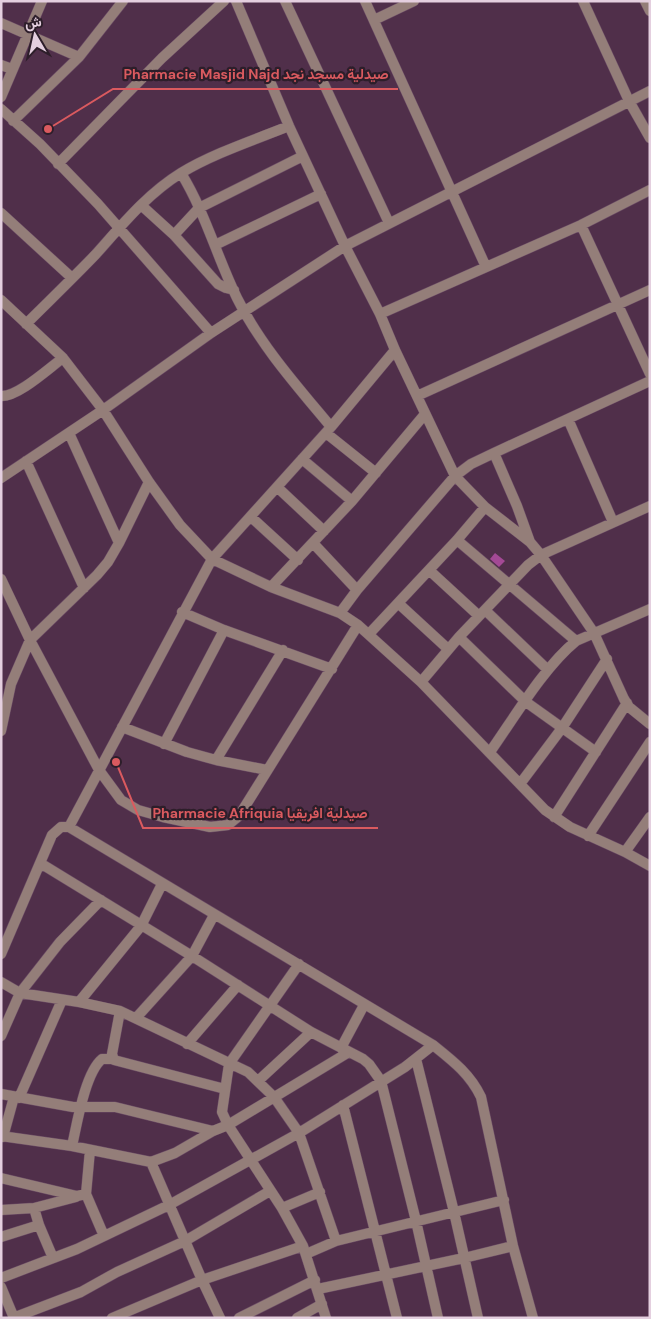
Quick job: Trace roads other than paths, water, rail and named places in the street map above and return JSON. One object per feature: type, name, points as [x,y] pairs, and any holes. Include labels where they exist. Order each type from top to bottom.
[{"type":"street","points":[[1,97],[42,1]]},
{"type":"street","points":[[13,121],[78,57],[123,1]]},
{"type":"street","points":[[58,164],[224,1]]},
{"type":"street","points":[[236,1],[288,126],[345,246],[380,314],[424,414],[455,476],[485,507],[530,542],[541,555],[594,633],[627,703],[650,724]]},
{"type":"street","points":[[285,1],[389,223]]},
{"type":"street","points":[[365,1],[486,267]]},
{"type":"street","points":[[374,20],[414,1]]},
{"type":"street","points":[[583,1],[629,101],[650,138]]},
{"type":"street","points":[[645,1],[650,11]]},
{"type":"street","points":[[1,23],[78,57]]},
{"type":"street","points":[[1,65],[12,70]]},
{"type":"street","points":[[1,478],[104,410],[211,334],[345,246],[650,91]]},
{"type":"street","points":[[1,110],[40,144],[98,204],[211,334]]},
{"type":"street","points":[[26,324],[158,189],[181,173],[202,162],[288,126]]},
{"type":"street","points":[[174,235],[199,208],[303,156]]},
{"type":"street","points":[[181,173],[199,208],[245,312],[284,372],[329,430],[376,473]]},
{"type":"street","points":[[380,314],[581,225],[650,190]]},
{"type":"street","points":[[215,245],[321,194]]},
{"type":"street","points":[[141,205],[174,235],[218,284],[234,290]]},
{"type":"street","points":[[1,213],[72,278]]},
{"type":"street","points":[[581,225],[650,374]]},
{"type":"street","points":[[416,396],[650,290]]},
{"type":"street","points":[[1,300],[63,358],[104,410],[149,482],[180,525],[212,559],[271,587],[340,613],[358,625],[421,682],[545,810],[570,827],[625,852],[650,866]]},
{"type":"street","points":[[69,827],[182,612],[212,559],[329,430],[395,350]]},
{"type":"street","points":[[1,396],[8,396],[18,392],[63,358]]},
{"type":"street","points":[[340,613],[455,476],[471,464],[650,381]]},
{"type":"street","points":[[271,587],[352,501],[424,414]]},
{"type":"street","points":[[568,419],[613,522]]},
{"type":"street","points":[[69,432],[119,543]]},
{"type":"street","points":[[494,453],[530,542]]},
{"type":"street","points":[[302,459],[352,501]]},
{"type":"street","points":[[26,461],[84,588]]},
{"type":"street","points":[[1,731],[10,684],[30,640],[97,576],[119,543],[149,482]]},
{"type":"street","points":[[276,487],[324,531]]},
{"type":"street","points":[[421,682],[448,649],[508,585],[541,555],[650,506]]},
{"type":"street","points":[[369,634],[457,540],[485,507]]},
{"type":"street","points":[[251,517],[298,560]]},
{"type":"street","points":[[457,540],[576,642]]},
{"type":"street","points":[[313,543],[358,590]]},
{"type":"street","points":[[429,570],[548,670]]},
{"type":"street","points":[[1,579],[30,640],[99,770],[121,800],[138,810],[210,827],[234,822],[239,816],[358,625]]},
{"type":"street","points":[[398,603],[448,649]]},
{"type":"street","points":[[490,752],[560,656],[576,642],[650,608]]},
{"type":"street","points":[[182,612],[224,630],[332,669]]},
{"type":"street","points":[[164,744],[224,630]]},
{"type":"street","points":[[459,637],[526,702],[596,752]]},
{"type":"street","points":[[216,760],[283,650]]},
{"type":"street","points":[[520,784],[562,728],[607,660]]},
{"type":"street","points":[[554,817],[627,703]]},
{"type":"street","points":[[122,727],[164,744],[216,760],[267,770]]},
{"type":"street","points":[[588,836],[650,742]]},
{"type":"street","points":[[625,852],[650,817]]},
{"type":"street","points":[[1,954],[49,842],[61,827],[69,827],[433,1045],[465,1072],[472,1080],[481,1097],[514,1246],[533,1318]]},
{"type":"street","points":[[40,863],[192,956],[311,1032],[369,1064],[381,1081],[438,1318]]},
{"type":"street","points":[[79,1002],[141,926],[162,884]]},
{"type":"street","points":[[1,1036],[20,993],[60,942],[101,900]]},
{"type":"street","points":[[136,1018],[192,956],[214,915]]},
{"type":"street","points":[[298,964],[271,1006],[229,1064],[222,1112],[228,1125],[282,1208],[304,1250],[317,1285],[326,1318]]},
{"type":"street","points":[[1,982],[20,993],[79,1002],[120,1011],[248,1072],[274,1097],[299,1133],[336,1241]]},
{"type":"street","points":[[187,1044],[238,985]]},
{"type":"street","points":[[62,1000],[16,1098],[2,1136],[72,1146],[151,1162],[174,1153],[213,1130],[228,1125],[345,1050],[364,1005]]},
{"type":"street","points":[[113,1059],[112,1054],[120,1011]]},
{"type":"street","points":[[258,1081],[311,1032]]},
{"type":"street","points":[[1,1278],[104,1236],[169,1205],[299,1133],[416,1059],[433,1045]]},
{"type":"street","points":[[72,1146],[81,1108],[94,1068],[102,1059],[113,1059],[226,1089]]},
{"type":"street","points":[[416,1059],[478,1318]]},
{"type":"street","points":[[1,1094],[81,1108],[104,1106],[122,1108],[213,1130]]},
{"type":"street","points":[[343,1105],[388,1275],[397,1318]]},
{"type":"street","points":[[90,1150],[81,1195],[104,1236]]},
{"type":"street","points":[[151,1162],[220,1318]]},
{"type":"street","points":[[1,1178],[81,1195]]},
{"type":"street","points":[[1,1287],[14,1318],[81,1292],[123,1269],[185,1242],[270,1191]]},
{"type":"street","points":[[282,1208],[320,1192]]},
{"type":"street","points":[[1,1210],[34,1208],[81,1195]]},
{"type":"street","points":[[112,1318],[202,1280],[376,1230],[504,1200]]},
{"type":"street","points":[[34,1208],[53,1258]]},
{"type":"street","points":[[1,1237],[39,1225]]},
{"type":"street","points":[[239,1318],[317,1285],[388,1275],[514,1246]]},
{"type":"street","points":[[296,1318],[322,1304]]},
{"type":"place","name":"Pharmacie Masjid Najd صيدلية مسجد نجد","points":[[48,129]]},
{"type":"place","name":"Pharmacie Afriquia صيدلية افريقيا","points":[[116,762]]}]
